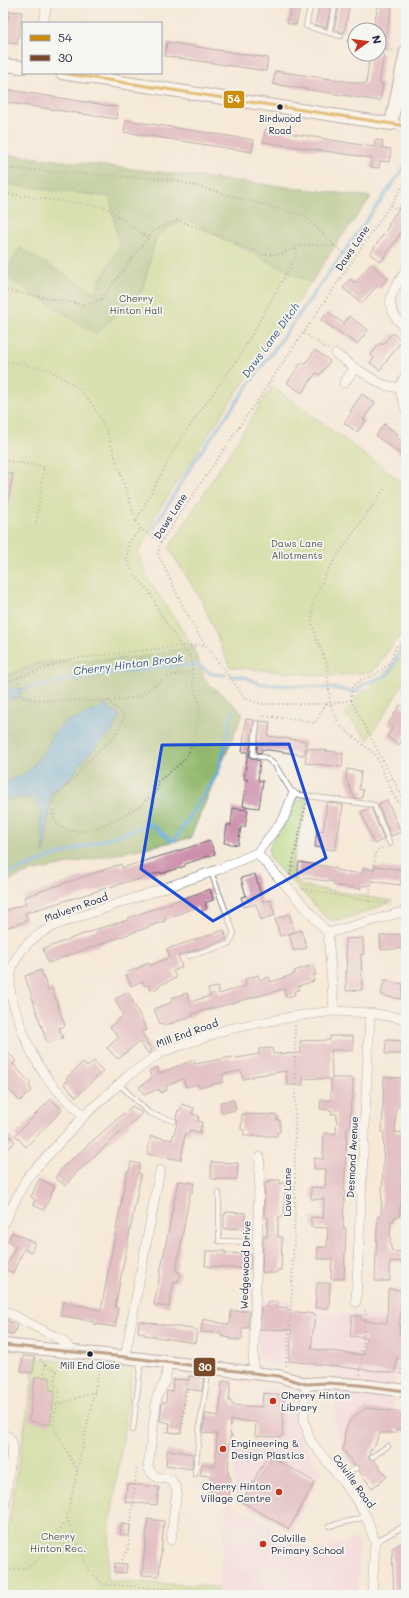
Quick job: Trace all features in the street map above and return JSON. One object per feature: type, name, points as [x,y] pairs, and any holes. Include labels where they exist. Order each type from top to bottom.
[{"type":"street","points":[[43,22],[47,3]]},
{"type":"street","points":[[391,124],[406,52]]},
{"type":"street","points":[[3,65],[22,67]]},
{"type":"street","points":[[68,74],[406,126]]},
{"type":"street","points":[[406,271],[394,288],[390,299],[392,310],[396,319],[406,328]]},
{"type":"street","points":[[336,354],[355,368],[383,385],[399,388]]},
{"type":"street","points":[[344,383],[355,368]]},
{"type":"street","points":[[406,374],[399,388],[406,410]]},
{"type":"street","name":"Malvern Road","points":[[84,1116],[52,1084],[35,1061],[23,1034],[11,995],[10,984],[12,969],[16,958],[33,938],[58,924],[211,872],[257,853],[284,818],[293,794]]},
{"type":"street","points":[[257,853],[328,933],[334,1011]]},
{"type":"street","points":[[328,933],[406,911]]},
{"type":"street","name":"Mill End Road","points":[[3,1225],[26,1179],[84,1116],[148,1060],[162,1052],[228,1030],[296,1016],[334,1011],[370,1013],[406,1019]]},
{"type":"street","name":"Desmond Avenue","points":[[356,1302],[370,1013]]},
{"type":"street","name":"Wedgewood Drive","points":[[252,1373],[260,1157]]},
{"type":"street","points":[[125,1357],[160,1170]]},
{"type":"street","points":[[3,1310],[63,1341],[73,1352]]},
{"type":"street","points":[[3,1345],[125,1357],[278,1376],[306,1384],[326,1383],[359,1385],[406,1391]]},
{"type":"street","points":[[168,1362],[165,1382],[157,1396],[148,1467],[151,1474],[156,1477],[171,1480],[177,1489],[171,1540]]},
{"type":"street","name":"Colville Road","points":[[306,1384],[304,1420],[310,1440],[353,1495],[366,1516],[375,1542],[372,1595]]},
{"type":"street","points":[[3,1434],[9,1437],[13,1445],[3,1515]]},
{"type":"lane","points":[[311,3],[306,26],[343,38]]},
{"type":"lane","points":[[329,33],[336,3]]},
{"type":"lane","points":[[257,723],[253,755],[266,758],[275,765],[293,794],[374,805],[390,844]]},
{"type":"lane","points":[[189,956],[229,944],[234,933],[211,872]]},
{"type":"lane","points":[[119,1084],[149,1113],[174,1121]]},
{"type":"lane","points":[[220,1193],[218,1240],[257,1242]]},
{"type":"lane","points":[[133,1430],[141,1359]]},
{"type":"lane","points":[[195,1474],[200,1424],[209,1368]]},
{"type":"lane","points":[[372,1457],[388,1446]]},
{"type":"lane","points":[[340,1478],[356,1468]]},
{"type":"lane","points":[[329,1526],[366,1516]]},
{"type":"lane","points":[[375,1542],[406,1525]]},
{"type":"path","points":[[343,38],[347,40]]},
{"type":"path","points":[[387,49],[406,52]]},
{"type":"path","points":[[3,168],[174,180],[305,216],[335,246],[353,260]]},
{"type":"path","name":"Daws Lane","points":[[351,699],[330,704],[262,704],[244,698],[206,645],[180,599],[158,554],[161,542],[406,182]]},
{"type":"path","points":[[9,194],[104,207],[148,238]]},
{"type":"path","points":[[391,204],[406,216]]},
{"type":"path","points":[[3,290],[86,305],[101,299],[153,231],[178,220],[263,254],[281,254],[296,248],[311,245],[335,246]]},
{"type":"path","points":[[136,521],[179,441],[239,357],[296,256],[296,248]]},
{"type":"path","points":[[304,333],[336,354]]},
{"type":"path","points":[[3,362],[17,363],[50,370],[79,388],[94,407],[106,429],[136,521],[141,529],[161,542]]},
{"type":"path","points":[[3,460],[44,468],[36,526]]},
{"type":"path","points":[[384,489],[327,571],[313,602],[312,621],[317,641],[327,663],[330,704],[340,726],[375,754],[394,796],[406,811]]},
{"type":"path","points":[[108,701],[125,716],[117,732],[55,796],[52,813],[56,823],[76,832],[103,826],[138,808],[156,793],[158,782],[161,778],[185,759],[190,752],[200,703],[196,696],[191,672],[192,659],[181,646],[160,613],[149,592],[132,572],[127,558],[129,542],[141,529]]},
{"type":"path","points":[[406,640],[397,645],[390,663],[375,675],[362,679],[352,687],[351,699],[406,804]]},
{"type":"path","points":[[3,683],[70,659],[181,646],[206,645]]},
{"type":"path","points":[[18,678],[22,697],[38,700],[108,701],[139,697],[165,676],[191,672]]},
{"type":"path","points":[[257,723],[260,716],[315,723],[326,704]]},
{"type":"path","points":[[290,877],[308,796]]},
{"type":"path","points":[[369,901],[376,851],[390,844]]},
{"type":"path","points":[[299,888],[391,905]]},
{"type":"path","name":"Love Lane","points":[[286,1368],[291,1309],[295,1213],[296,1016]]},
{"type":"path","points":[[356,1302],[366,1312],[359,1385]]},
{"type":"path","points":[[3,1571],[29,1567],[43,1555],[67,1518],[103,1355]]},
{"type":"path","points":[[39,1356],[45,1365],[56,1371],[54,1385],[59,1389],[53,1426],[78,1471]]},
{"type":"path","points":[[406,1361],[402,1361],[401,1375],[406,1376]]},
{"type":"path","points":[[44,1377],[45,1365]]},
{"type":"path","points":[[167,1432],[168,1425],[183,1426],[189,1374]]},
{"type":"path","points":[[56,1405],[95,1392]]},
{"type":"path","points":[[122,1560],[128,1548],[138,1459]]},
{"type":"path","points":[[67,1518],[89,1571],[103,1584],[171,1589],[179,1595]]},
{"type":"path","points":[[53,1540],[60,1544],[68,1545],[77,1542]]},
{"type":"highlighted area","points":[[289,744],[326,858],[213,921],[141,869],[162,745]]},
{"type":"shaded area","points":[[258,1299],[292,1301],[292,1310],[402,1318],[401,1333],[406,1333],[406,1377],[395,1376],[393,1424],[370,1451],[348,1466],[335,1429],[336,1371],[258,1362]]},
{"type":"shaded area","points":[[262,1386],[282,1388],[294,1396],[302,1440],[321,1472],[293,1533],[235,1500],[233,1440],[259,1441]]},
{"type":"shaded area","name":"Colville Primary School","points":[[228,1502],[314,1551],[359,1538],[358,1595],[217,1595]]},
{"type":"green space","name":"Cherry Hinton Hall","points":[[3,154],[371,197],[335,246],[198,450],[155,516],[148,535],[138,552],[146,576],[193,646],[205,680],[243,713],[190,838],[26,873],[3,883]]},
{"type":"green space","points":[[3,154],[371,197],[335,246],[311,283],[186,219],[157,235],[142,291],[96,334],[4,275],[20,248],[94,292],[119,247],[110,197],[3,184]]},
{"type":"green space","name":"Daws Lane Allotments","points":[[272,386],[406,485],[406,633],[395,641],[373,672],[328,676],[230,667],[203,603],[169,548]]},
{"type":"green space","points":[[193,646],[205,680],[243,713],[190,838],[26,873],[3,883],[3,673],[11,674],[36,663],[141,657]]},
{"type":"green space","points":[[406,653],[406,679],[368,740],[345,714],[360,693],[370,687]]},
{"type":"green space","points":[[308,797],[290,873],[302,886],[392,901],[351,917],[335,920],[328,919],[270,859],[269,853],[271,843],[286,822],[296,801]]},
{"type":"green space","name":"Cherry Hinton Rec.","points":[[36,1358],[133,1369],[110,1525],[107,1580],[218,1587],[217,1595],[3,1595],[3,1558]]},
{"type":"water","points":[[17,687],[20,689],[31,687],[21,692],[20,697],[3,701],[3,690]]},
{"type":"water","points":[[105,705],[120,716],[113,730],[81,762],[72,776],[51,792],[44,855],[40,811],[33,799],[23,797],[7,800],[3,796],[3,783],[28,772],[47,748],[52,735],[66,721],[78,718]]},
{"type":"building","points":[[292,3],[301,3],[296,25],[287,23]]},
{"type":"building","points":[[320,3],[332,3],[326,28],[315,25]]},
{"type":"building","points":[[340,3],[350,3],[344,33],[334,29]]},
{"type":"building","points":[[379,3],[393,3],[387,31],[387,22],[374,22]]},
{"type":"building","points":[[9,11],[22,12],[17,44],[4,42],[6,35],[3,34],[3,21],[8,21]]},
{"type":"building","points":[[167,42],[268,58],[266,71],[165,56]]},
{"type":"building","points":[[369,62],[383,62],[379,83],[383,84],[380,101],[273,84],[275,71],[366,84]]},
{"type":"building","points":[[3,89],[118,107],[117,119],[3,102]]},
{"type":"building","points":[[126,120],[254,140],[252,152],[124,132]]},
{"type":"building","points":[[265,129],[374,147],[375,140],[383,141],[382,148],[391,149],[389,162],[380,161],[379,168],[370,167],[372,158],[263,142]]},
{"type":"building","points":[[406,197],[406,225],[381,262],[370,254]]},
{"type":"building","points":[[371,264],[388,278],[380,288],[377,286],[362,303],[343,288],[350,279],[355,283]]},
{"type":"building","points":[[328,312],[344,324],[349,316],[368,330],[357,344],[321,320]]},
{"type":"building","points":[[392,333],[402,340],[380,370],[370,363],[374,358],[371,355],[380,343],[383,345]]},
{"type":"building","points":[[315,350],[330,361],[320,375],[316,373],[302,393],[287,383],[302,362],[305,364]]},
{"type":"building","points":[[362,394],[375,403],[363,419],[366,421],[357,432],[344,423],[352,412],[350,411]]},
{"type":"building","points":[[384,424],[398,434],[396,437],[406,444],[406,458],[376,436]]},
{"type":"building","points":[[3,473],[13,474],[8,504],[3,503]]},
{"type":"building","points":[[400,705],[406,709],[406,733],[399,745],[387,737],[393,727],[388,724]]},
{"type":"building","points":[[246,719],[254,720],[249,756],[252,759],[260,761],[258,780],[263,781],[259,808],[243,806],[247,779],[244,779],[248,752],[242,752]]},
{"type":"building","points":[[260,721],[270,722],[268,736],[306,741],[304,755],[262,749],[261,753],[257,752]]},
{"type":"building","points":[[307,748],[343,753],[342,767],[305,763]]},
{"type":"building","points":[[347,769],[361,771],[359,789],[363,790],[362,798],[355,799],[346,779]]},
{"type":"building","points":[[387,800],[401,832],[391,836],[378,804]]},
{"type":"building","points":[[327,802],[343,805],[335,850],[315,847],[317,830],[323,831]]},
{"type":"building","points":[[233,808],[248,810],[245,827],[241,827],[238,845],[224,843],[227,825],[231,825]]},
{"type":"building","points":[[371,808],[384,839],[374,844],[361,812]]},
{"type":"building","points":[[210,841],[215,854],[161,874],[161,872],[25,913],[27,921],[5,928],[3,911],[26,904],[24,897],[121,864],[122,868]]},
{"type":"building","points":[[299,862],[362,874],[363,868],[374,870],[375,866],[403,870],[400,885],[371,881],[370,885],[360,886],[361,889],[333,885],[334,882],[297,877]]},
{"type":"building","points":[[255,874],[263,902],[270,900],[275,915],[261,920],[256,904],[244,907],[241,897],[246,896],[241,878]]},
{"type":"building","points":[[210,889],[213,900],[205,903],[207,909],[199,912],[197,907],[165,919],[165,921],[48,963],[43,949],[100,928],[128,920],[128,918]]},
{"type":"building","points":[[289,914],[295,932],[280,936],[275,919]]},
{"type":"building","points":[[224,930],[227,939],[178,956],[182,967],[173,971],[176,978],[158,986],[159,987],[151,991],[149,985],[145,986],[143,981],[131,986],[126,973],[149,963],[150,966],[170,957],[167,949]]},
{"type":"building","points":[[301,930],[307,948],[294,951],[289,934]]},
{"type":"building","points":[[400,934],[400,938],[406,937],[406,948],[381,950],[380,936]]},
{"type":"building","points":[[363,938],[364,954],[361,954],[362,990],[346,991],[347,972],[345,939]]},
{"type":"building","points":[[313,965],[316,975],[312,976],[314,981],[298,986],[299,990],[294,991],[295,995],[286,997],[284,989],[192,1014],[193,1016],[163,1026],[161,1023],[160,1024],[154,1009],[172,1002],[171,998],[187,993],[190,1002],[210,996],[208,989],[217,987],[219,994],[246,986],[245,979],[258,975],[259,980],[269,977],[271,982],[295,974],[294,971]]},
{"type":"building","points":[[41,970],[48,990],[52,988],[65,1026],[59,1028],[63,1038],[47,1043],[25,976]]},
{"type":"building","points":[[384,980],[403,984],[401,999],[381,995]]},
{"type":"building","points":[[128,992],[147,1030],[142,1032],[152,1052],[149,1054],[139,1042],[118,1059],[107,1048],[119,1037],[110,1027],[123,1015],[115,999]]},
{"type":"building","points":[[330,1036],[353,1036],[353,1050],[331,1050],[332,1078],[353,1078],[353,1100],[351,1100],[350,1129],[347,1129],[343,1228],[346,1228],[344,1279],[331,1279],[332,1259],[317,1259],[318,1247],[327,1247],[328,1228],[311,1227],[311,1217],[323,1218],[324,1199],[311,1199],[311,1187],[325,1188],[326,1169],[314,1169],[314,1158],[323,1159],[324,1133],[336,1134],[337,1114],[331,1114],[332,1110],[320,1109],[321,1100],[331,1100],[331,1079],[303,1078],[303,1085],[287,1085],[286,1071],[252,1076],[253,1077],[243,1079],[241,1071],[223,1074],[223,1082],[199,1087],[198,1084],[186,1087],[183,1079],[166,1086],[167,1090],[161,1093],[159,1089],[144,1095],[139,1087],[152,1078],[149,1071],[157,1067],[159,1073],[194,1060],[195,1064],[232,1057],[232,1059],[259,1054],[259,1049],[272,1048],[273,1054],[301,1053],[300,1041],[330,1040]]},
{"type":"building","points":[[386,1040],[406,1041],[406,1054],[385,1054]]},
{"type":"building","points":[[3,1048],[16,1061],[13,1064],[31,1084],[29,1086],[32,1090],[20,1101],[3,1083]]},
{"type":"building","points":[[94,1061],[103,1071],[76,1097],[64,1084],[68,1080],[66,1078],[83,1062],[87,1067]]},
{"type":"building","points":[[384,1077],[402,1078],[401,1107],[396,1107],[395,1132],[406,1133],[404,1162],[406,1162],[406,1172],[402,1172],[401,1192],[406,1192],[406,1202],[401,1202],[399,1217],[394,1217],[394,1222],[391,1221],[390,1244],[392,1251],[402,1252],[402,1262],[390,1261],[390,1281],[375,1281],[378,1216],[381,1216]]},
{"type":"building","points":[[51,1099],[62,1110],[26,1147],[15,1135]]},
{"type":"building","points":[[234,1100],[236,1110],[221,1113],[220,1102]]},
{"type":"building","points":[[182,1104],[194,1108],[192,1114],[199,1116],[198,1121],[202,1122],[200,1133],[190,1130],[189,1134],[185,1133],[181,1160],[147,1154],[151,1136],[172,1140],[178,1121],[176,1118],[178,1110],[180,1111]]},
{"type":"building","points":[[132,1106],[142,1113],[72,1177],[66,1186],[55,1178],[63,1167]]},
{"type":"building","points":[[242,1114],[277,1115],[277,1120],[280,1120],[280,1132],[277,1132],[277,1136],[244,1136],[244,1130],[241,1130]]},
{"type":"building","points":[[3,1129],[15,1142],[3,1153]]},
{"type":"building","points":[[131,1162],[140,1164],[138,1173],[141,1174],[115,1307],[118,1308],[115,1327],[94,1324],[94,1322],[60,1315],[63,1302],[101,1310],[127,1171],[129,1171]]},
{"type":"building","points":[[211,1162],[238,1163],[237,1179],[211,1179]]},
{"type":"building","points":[[39,1179],[55,1186],[44,1210],[33,1205],[35,1199],[31,1197]]},
{"type":"building","points":[[269,1180],[280,1180],[280,1183],[285,1183],[284,1217],[279,1217],[278,1219],[278,1237],[282,1237],[281,1270],[277,1270],[277,1273],[263,1273],[262,1270],[263,1237],[267,1237],[268,1219],[267,1217],[264,1217],[265,1183],[269,1183]]},
{"type":"building","points":[[178,1181],[194,1183],[192,1193],[190,1193],[176,1271],[180,1272],[178,1282],[174,1281],[169,1307],[154,1305]]},
{"type":"building","points":[[226,1212],[245,1213],[245,1228],[224,1229],[224,1214],[226,1214]]},
{"type":"building","points":[[12,1232],[35,1243],[31,1252],[24,1249],[13,1273],[5,1269],[16,1246],[8,1241]]},
{"type":"building","points":[[206,1251],[225,1251],[225,1253],[251,1254],[250,1269],[205,1266]]},
{"type":"building","points":[[317,1283],[330,1283],[329,1308],[315,1308]]},
{"type":"building","points":[[388,1289],[402,1290],[399,1334],[406,1335],[406,1359],[397,1358],[395,1373],[289,1361],[292,1330],[260,1329],[261,1307],[267,1307],[268,1302],[278,1302],[277,1307],[288,1308],[288,1311],[315,1314],[311,1349],[364,1355],[366,1337],[350,1336],[352,1316],[361,1316],[361,1320],[387,1323]]},
{"type":"building","points":[[231,1311],[249,1311],[248,1328],[242,1328],[242,1340],[230,1339],[221,1336],[221,1333],[201,1332],[203,1319],[230,1325]]},
{"type":"building","points":[[3,1318],[17,1325],[14,1334],[3,1332]]},
{"type":"building","points":[[139,1321],[197,1330],[195,1343],[144,1335],[144,1333],[138,1332]]},
{"type":"building","points":[[23,1356],[35,1357],[33,1373],[21,1371]]},
{"type":"building","points":[[189,1376],[204,1378],[202,1391],[185,1389],[181,1433],[169,1432],[170,1423],[160,1421],[162,1402],[166,1403],[167,1391],[172,1392],[173,1379],[189,1380]]},
{"type":"building","points":[[35,1377],[50,1377],[50,1390],[55,1390],[50,1425],[29,1421]]},
{"type":"building","points":[[222,1381],[231,1381],[229,1401],[232,1402],[232,1405],[262,1407],[263,1393],[284,1395],[282,1437],[255,1436],[256,1422],[231,1420],[230,1434],[233,1436],[230,1436],[228,1477],[231,1478],[229,1499],[210,1497],[211,1476],[200,1475],[202,1464],[215,1466],[217,1434],[203,1433],[205,1414],[219,1416]]},
{"type":"building","points":[[366,1408],[406,1412],[406,1431],[396,1429],[396,1433],[380,1433],[374,1447],[369,1452],[369,1459],[374,1460],[387,1477],[372,1488],[359,1471],[359,1466],[354,1465],[343,1450],[345,1431],[350,1420]]},
{"type":"building","points":[[167,1450],[193,1454],[192,1469],[166,1465]]},
{"type":"building","name":"Cherry Hinton Village Centre","points":[[268,1455],[315,1482],[289,1529],[242,1502]]},
{"type":"building","points":[[127,1484],[159,1487],[157,1505],[125,1502]]},
{"type":"building","points":[[148,1519],[164,1521],[159,1576],[142,1575]]},
{"type":"building","points":[[121,1524],[130,1525],[129,1536],[120,1535]]},
{"type":"building","points":[[406,1540],[406,1595],[394,1595],[392,1548]]},
{"type":"building","points":[[115,1563],[127,1564],[126,1573],[114,1572]]},
{"type":"waterway","name":"Daws Lane Ditch","points":[[153,529],[195,460],[406,165]]},
{"type":"waterway","name":"Cherry Hinton Brook","points":[[232,676],[245,677],[260,684],[332,688],[355,692],[364,684],[389,674],[401,649],[406,645]]},
{"type":"waterway","name":"Cherry Hinton Brook","points":[[28,688],[89,676],[181,665],[198,665],[212,674],[225,675]]},
{"type":"waterway","points":[[3,876],[46,859],[151,824],[173,841],[218,772],[228,735],[230,719],[234,712]]},
{"type":"transit line","name":"54","points":[[68,74],[406,126]]},
{"type":"transit line","name":"30","points":[[3,1345],[125,1357],[278,1376],[306,1384],[326,1383],[359,1385],[406,1391]]},
{"type":"place","name":"Birdwood Road","points":[[280,107]]},
{"type":"place","name":"Mill End Close","points":[[90,1354]]},
{"type":"place","name":"Cherry Hinton Library","points":[[273,1401]]},
{"type":"place","name":"Engineering & Design Plastics","points":[[223,1449]]},
{"type":"place","name":"Cherry Hinton Village Centre","points":[[279,1492]]},
{"type":"place","name":"Colville Primary School","points":[[263,1544]]}]
